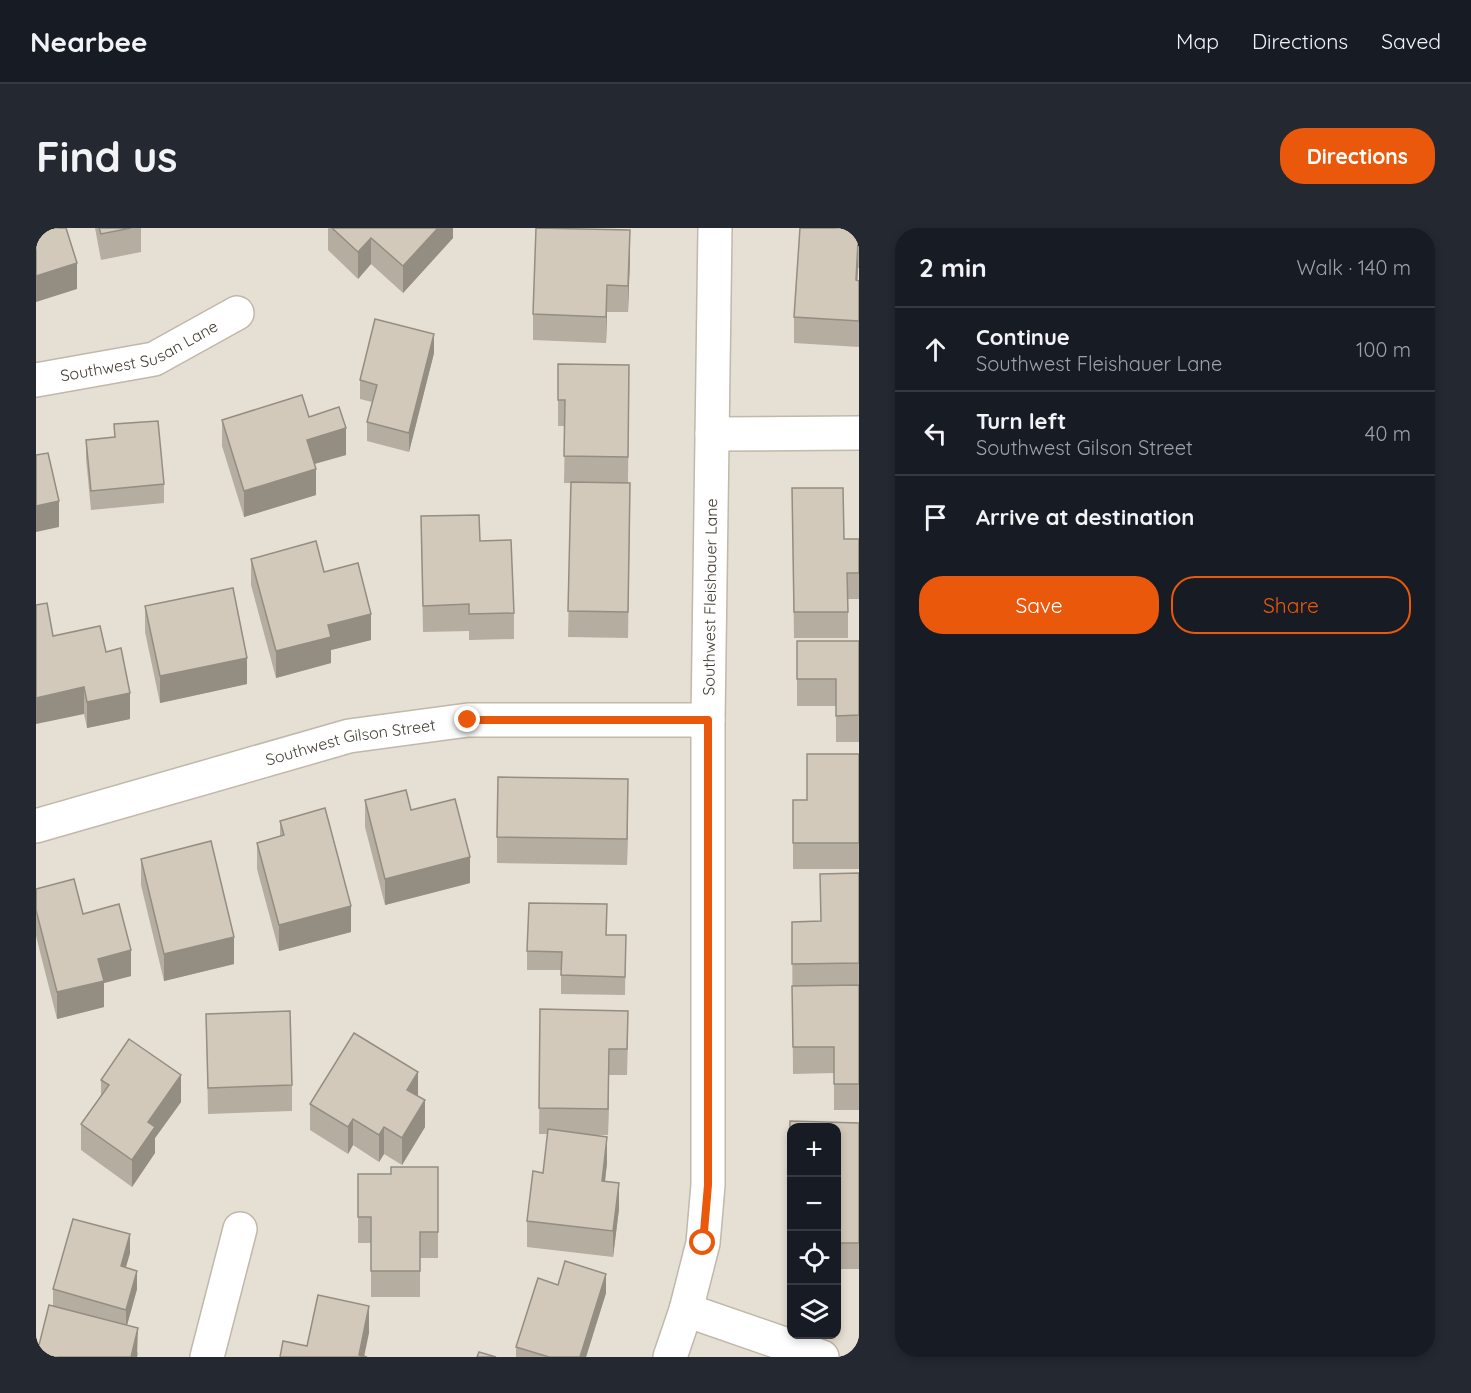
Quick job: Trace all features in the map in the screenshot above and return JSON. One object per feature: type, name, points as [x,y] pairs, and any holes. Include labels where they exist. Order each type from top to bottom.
[{"type":"street","name":"Southwest Fleishauer Lane","points":[[670,1357],[686,1310],[703,1243],[708,1185],[708,720],[715,228]]},
{"type":"street","name":"Southwest Susan Lane","points":[[36,380],[154,359],[237,313]]},
{"type":"street","points":[[712,434],[859,433]]},
{"type":"street","name":"Southwest Gilson Street","points":[[36,826],[348,736],[468,720],[708,720]]},
{"type":"street","points":[[207,1357],[240,1229]]},
{"type":"street","points":[[686,1310],[822,1357]]},
{"type":"shaded area","points":[[36,228],[859,228],[859,1357],[36,1357]]},
{"type":"building","points":[[36,228],[66,228],[77,263],[36,276]]},
{"type":"building","points":[[99,228],[131,228],[101,234]]},
{"type":"building","points":[[332,228],[438,228],[403,266],[371,238],[358,252]]},
{"type":"building","points":[[536,228],[630,230],[628,286],[607,285],[606,317],[533,314]]},
{"type":"building","points":[[800,228],[859,228],[856,280],[859,281],[859,321],[794,317]]},
{"type":"building","points":[[375,319],[434,334],[409,433],[367,422],[377,385],[360,380]]},
{"type":"building","points":[[558,364],[629,365],[628,457],[564,456],[565,400],[558,400]]},
{"type":"building","points":[[302,395],[309,417],[339,407],[346,428],[307,440],[316,469],[244,491],[222,420]]},
{"type":"building","points":[[158,421],[164,484],[91,491],[86,440],[115,437],[114,424]]},
{"type":"building","points":[[48,453],[59,501],[36,506],[36,455]]},
{"type":"building","points":[[571,482],[630,483],[628,612],[568,611]]},
{"type":"building","points":[[792,488],[843,488],[844,539],[859,539],[859,573],[847,573],[848,612],[794,612]]},
{"type":"building","points":[[479,515],[480,541],[511,540],[514,613],[469,614],[469,604],[423,606],[421,516]]},
{"type":"building","points":[[316,541],[324,572],[358,563],[371,614],[328,625],[331,637],[276,651],[251,559]]},
{"type":"building","points":[[233,588],[247,658],[160,676],[145,606]]},
{"type":"building","points":[[47,603],[53,636],[100,626],[106,652],[121,648],[130,693],[87,702],[84,687],[36,698],[36,605]]},
{"type":"building","points":[[797,641],[859,641],[859,715],[836,716],[836,679],[797,679]]},
{"type":"building","points":[[807,754],[859,754],[859,843],[793,843],[793,800],[807,800]]},
{"type":"building","points":[[498,777],[628,779],[627,839],[497,837]]},
{"type":"building","points":[[406,790],[411,810],[455,799],[470,857],[385,879],[365,800]]},
{"type":"building","points":[[325,808],[351,906],[279,925],[257,843],[284,835],[280,821]]},
{"type":"building","points":[[211,841],[234,937],[164,954],[141,859]]},
{"type":"building","points":[[859,873],[859,963],[792,964],[792,922],[821,921],[820,874]]},
{"type":"building","points":[[74,879],[83,914],[119,904],[131,950],[98,959],[104,981],[57,992],[36,910],[36,889]]},
{"type":"building","points":[[529,903],[607,904],[606,935],[626,935],[625,977],[561,975],[562,952],[527,951]]},
{"type":"building","points":[[859,985],[859,1084],[834,1084],[834,1047],[793,1047],[792,986]]},
{"type":"building","points":[[540,1009],[628,1011],[627,1049],[609,1049],[608,1109],[539,1108]]},
{"type":"building","points":[[290,1011],[292,1085],[208,1088],[206,1014]]},
{"type":"building","points":[[354,1033],[418,1072],[407,1090],[425,1100],[402,1138],[384,1127],[379,1135],[353,1119],[348,1127],[310,1104]]},
{"type":"building","points":[[129,1039],[181,1075],[148,1122],[155,1127],[132,1160],[81,1124],[109,1085],[101,1080]]},
{"type":"building","points":[[790,1121],[859,1123],[859,1243],[841,1243],[841,1123],[790,1123]]},
{"type":"building","points":[[548,1129],[607,1137],[602,1181],[619,1183],[613,1231],[527,1221],[533,1171],[543,1173]]},
{"type":"building","points":[[391,1167],[438,1167],[438,1232],[420,1232],[420,1271],[371,1271],[371,1217],[358,1217],[358,1174],[391,1174]]},
{"type":"building","points":[[73,1219],[130,1234],[121,1266],[137,1271],[126,1310],[53,1289]]},
{"type":"building","points":[[565,1261],[606,1274],[580,1357],[549,1357],[516,1347],[538,1278],[558,1285]]},
{"type":"building","points":[[318,1295],[369,1306],[359,1355],[367,1357],[280,1357],[283,1341],[307,1346]]},
{"type":"building","points":[[49,1305],[138,1328],[131,1357],[36,1357]]},
{"type":"building","points":[[479,1352],[496,1357],[477,1357]]},
{"type":"route","points":[[468,720],[708,720],[708,1185],[703,1243]]}]
